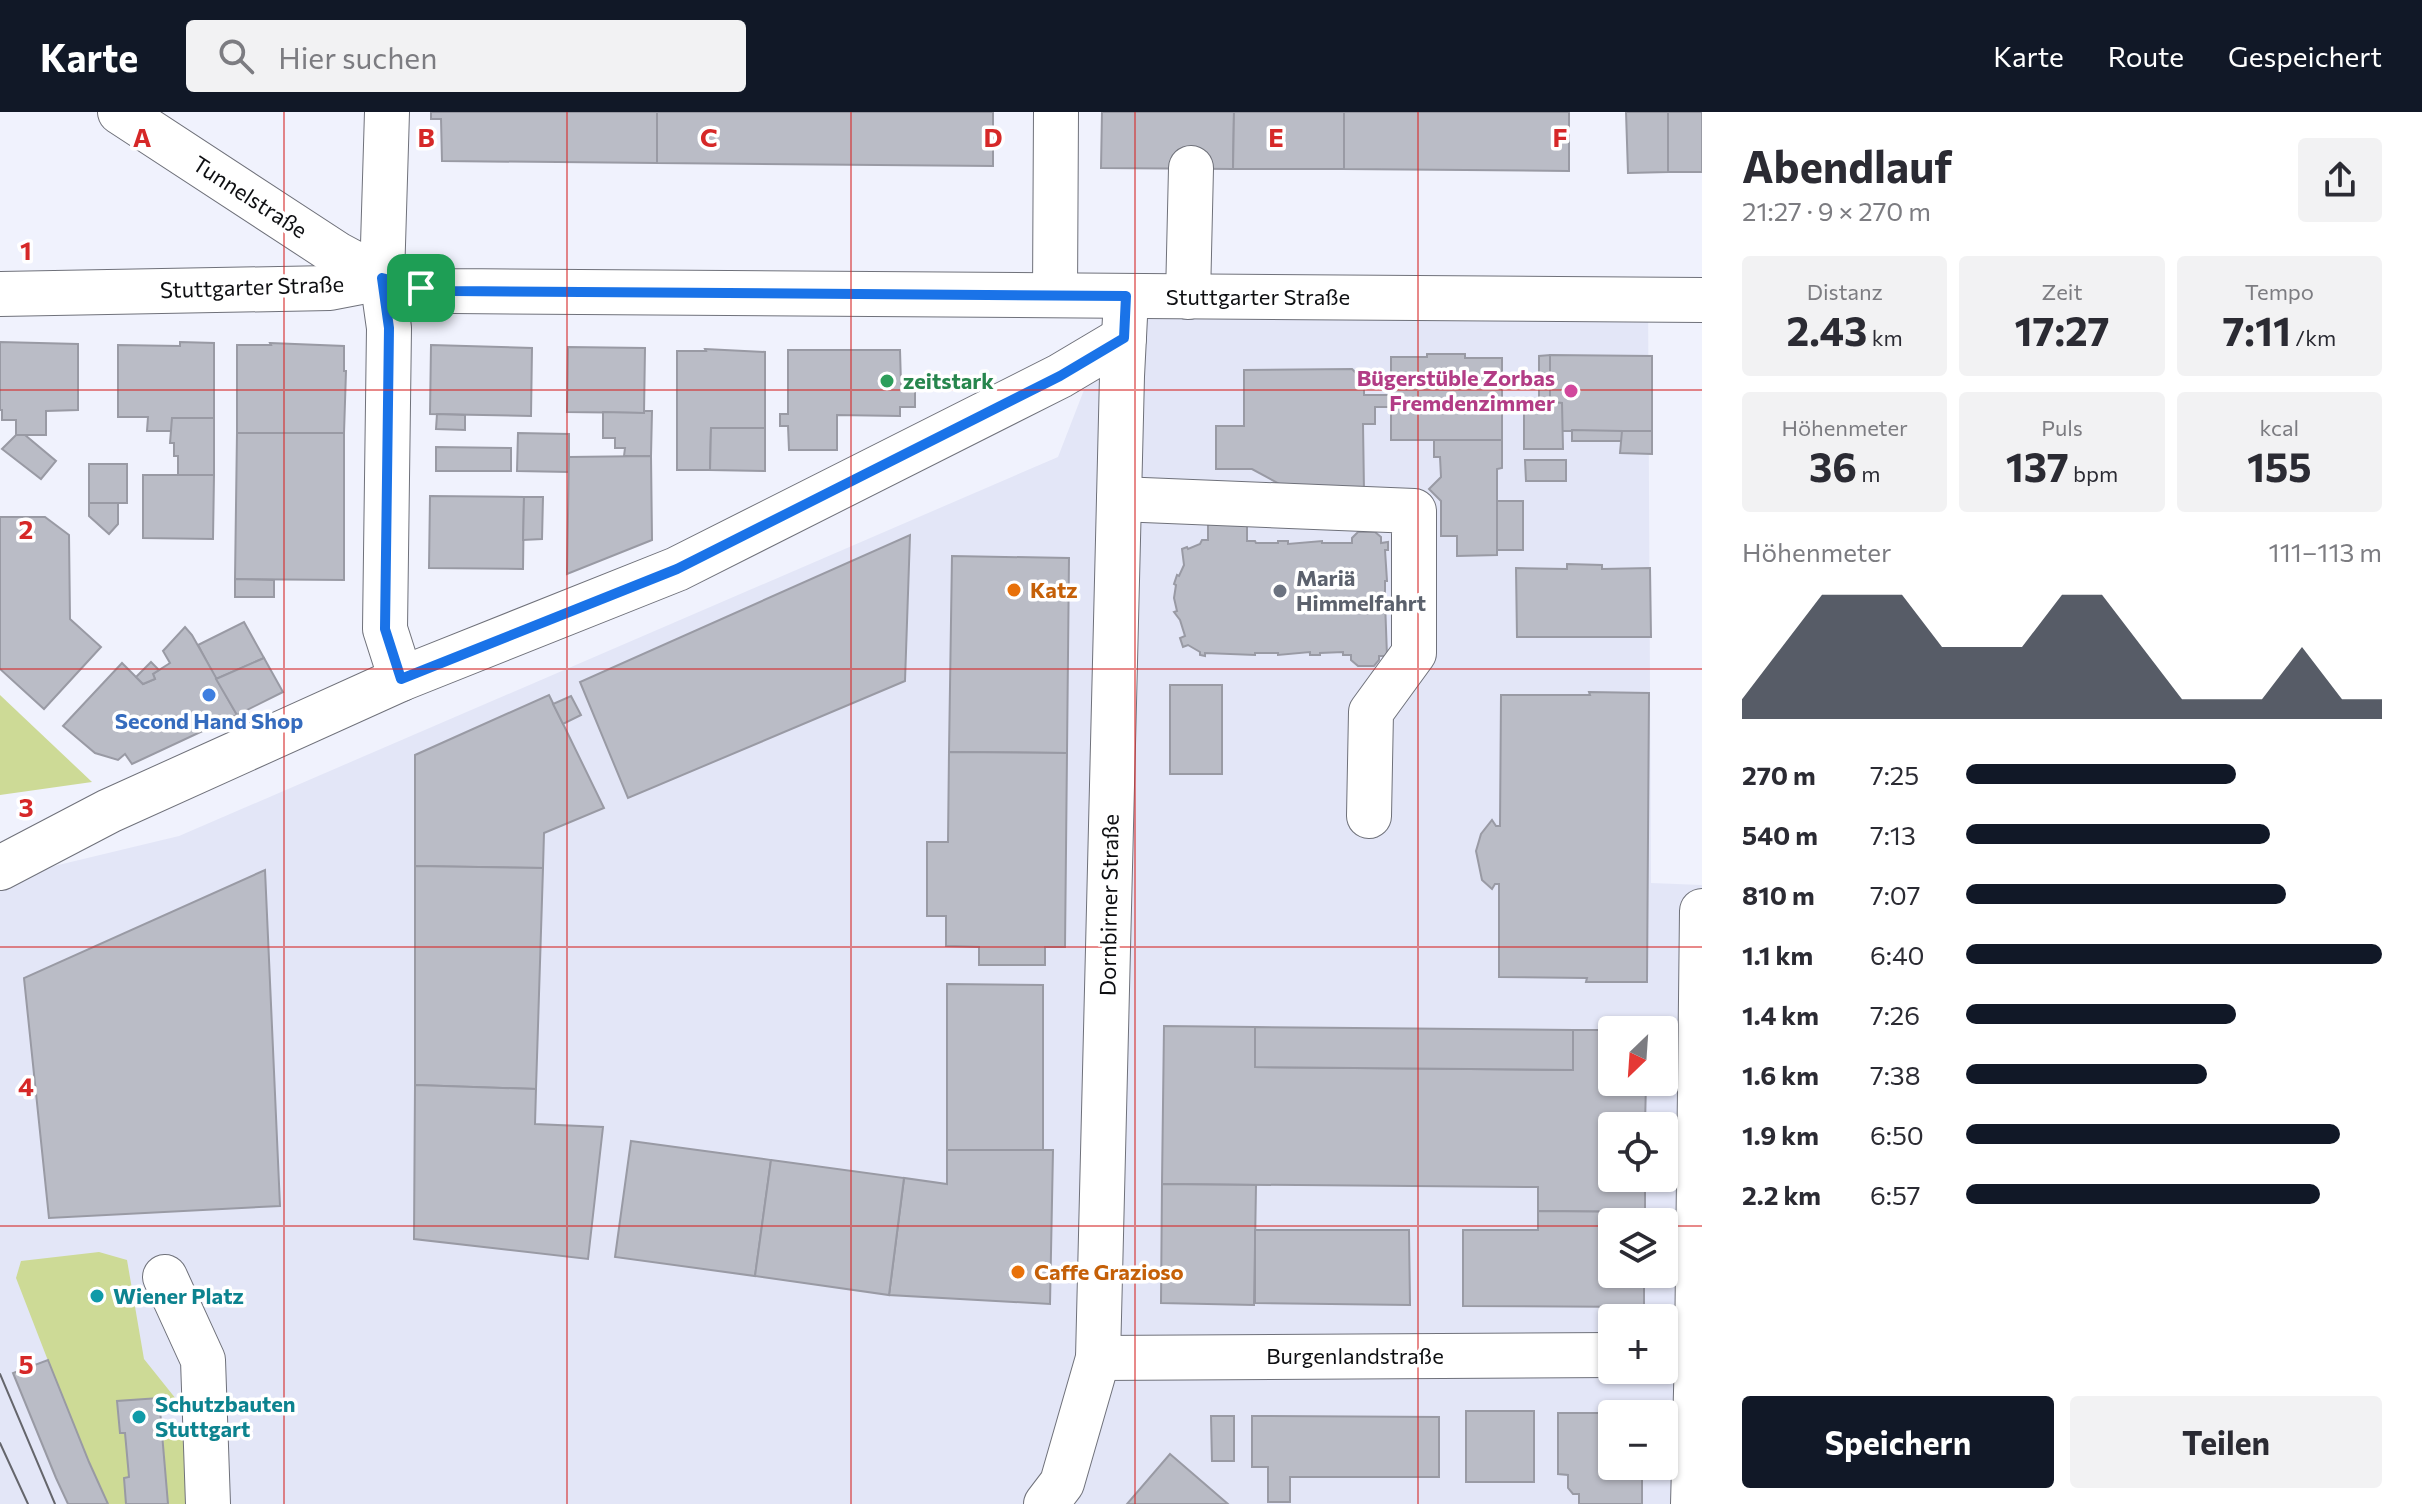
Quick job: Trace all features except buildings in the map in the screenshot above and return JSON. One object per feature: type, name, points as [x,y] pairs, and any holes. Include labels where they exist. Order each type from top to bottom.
[{"type":"street","name":"Tunnelstraße","points":[[120,112],[337,254],[382,278]]},
{"type":"street","points":[[387,112],[382,278],[389,328],[385,629],[401,679]]},
{"type":"street","points":[[1055,295],[1056,112]]},
{"type":"street","points":[[1188,297],[1191,168]]},
{"type":"street","name":"Stuttgarter Straße","points":[[0,294],[330,288],[382,278],[421,288],[453,291],[1055,295],[1125,317],[1188,297],[1702,300]]},
{"type":"street","points":[[0,868],[109,811],[401,679],[677,569],[1060,376],[1125,317]]},
{"type":"street","name":"Dornbirner Straße","points":[[1046,1504],[1062,1483],[1098,1358],[1125,317]]},
{"type":"street","points":[[1119,499],[1414,511],[1414,653],[1371,712],[1369,816]]},
{"type":"street","points":[[1693,1504],[1688,1354],[1702,911]]},
{"type":"street","points":[[165,1277],[203,1360],[208,1504]]},
{"type":"street","name":"Burgenlandstraße","points":[[1098,1358],[1598,1355]]},
{"type":"shaded area","points":[[1127,279],[1648,288],[1651,883],[1702,885],[1702,1504],[0,1504],[0,879],[179,836],[1058,457]]},
{"type":"green space","points":[[0,695],[92,782],[0,795]]},
{"type":"green space","points":[[99,1252],[127,1260],[144,1359],[180,1404],[160,1405],[158,1398],[117,1401],[120,1433],[125,1433],[129,1477],[124,1478],[126,1504],[106,1504],[16,1278],[21,1261]]},
{"type":"green space","points":[[191,1425],[193,1504],[168,1504],[162,1427]]},
{"type":"tram line","points":[[0,1374],[55,1504]]},
{"type":"tram line","points":[[0,1443],[28,1504]]},
{"type":"place","name":"zeitstark","points":[[887,381]]},
{"type":"place","name":"Bügerstüble Zorbas Fremdenzimmer","points":[[1571,391]]},
{"type":"place","name":"Katz","points":[[1014,590]]},
{"type":"place","name":"Mariä Himmelfahrt","points":[[1280,591]]},
{"type":"place","name":"Second Hand Shop","points":[[209,695]]},
{"type":"place","name":"Caffe Grazioso","points":[[1018,1272]]},
{"type":"place","name":"Wiener Platz","points":[[97,1296]]},
{"type":"place","name":"Schutzbauten Stuttgart","points":[[139,1417]]},
{"type":"route","points":[[382,278],[421,288],[453,291],[1126,296],[1124,338],[1060,376],[677,569],[401,679],[385,629],[389,328],[382,278]]}]
